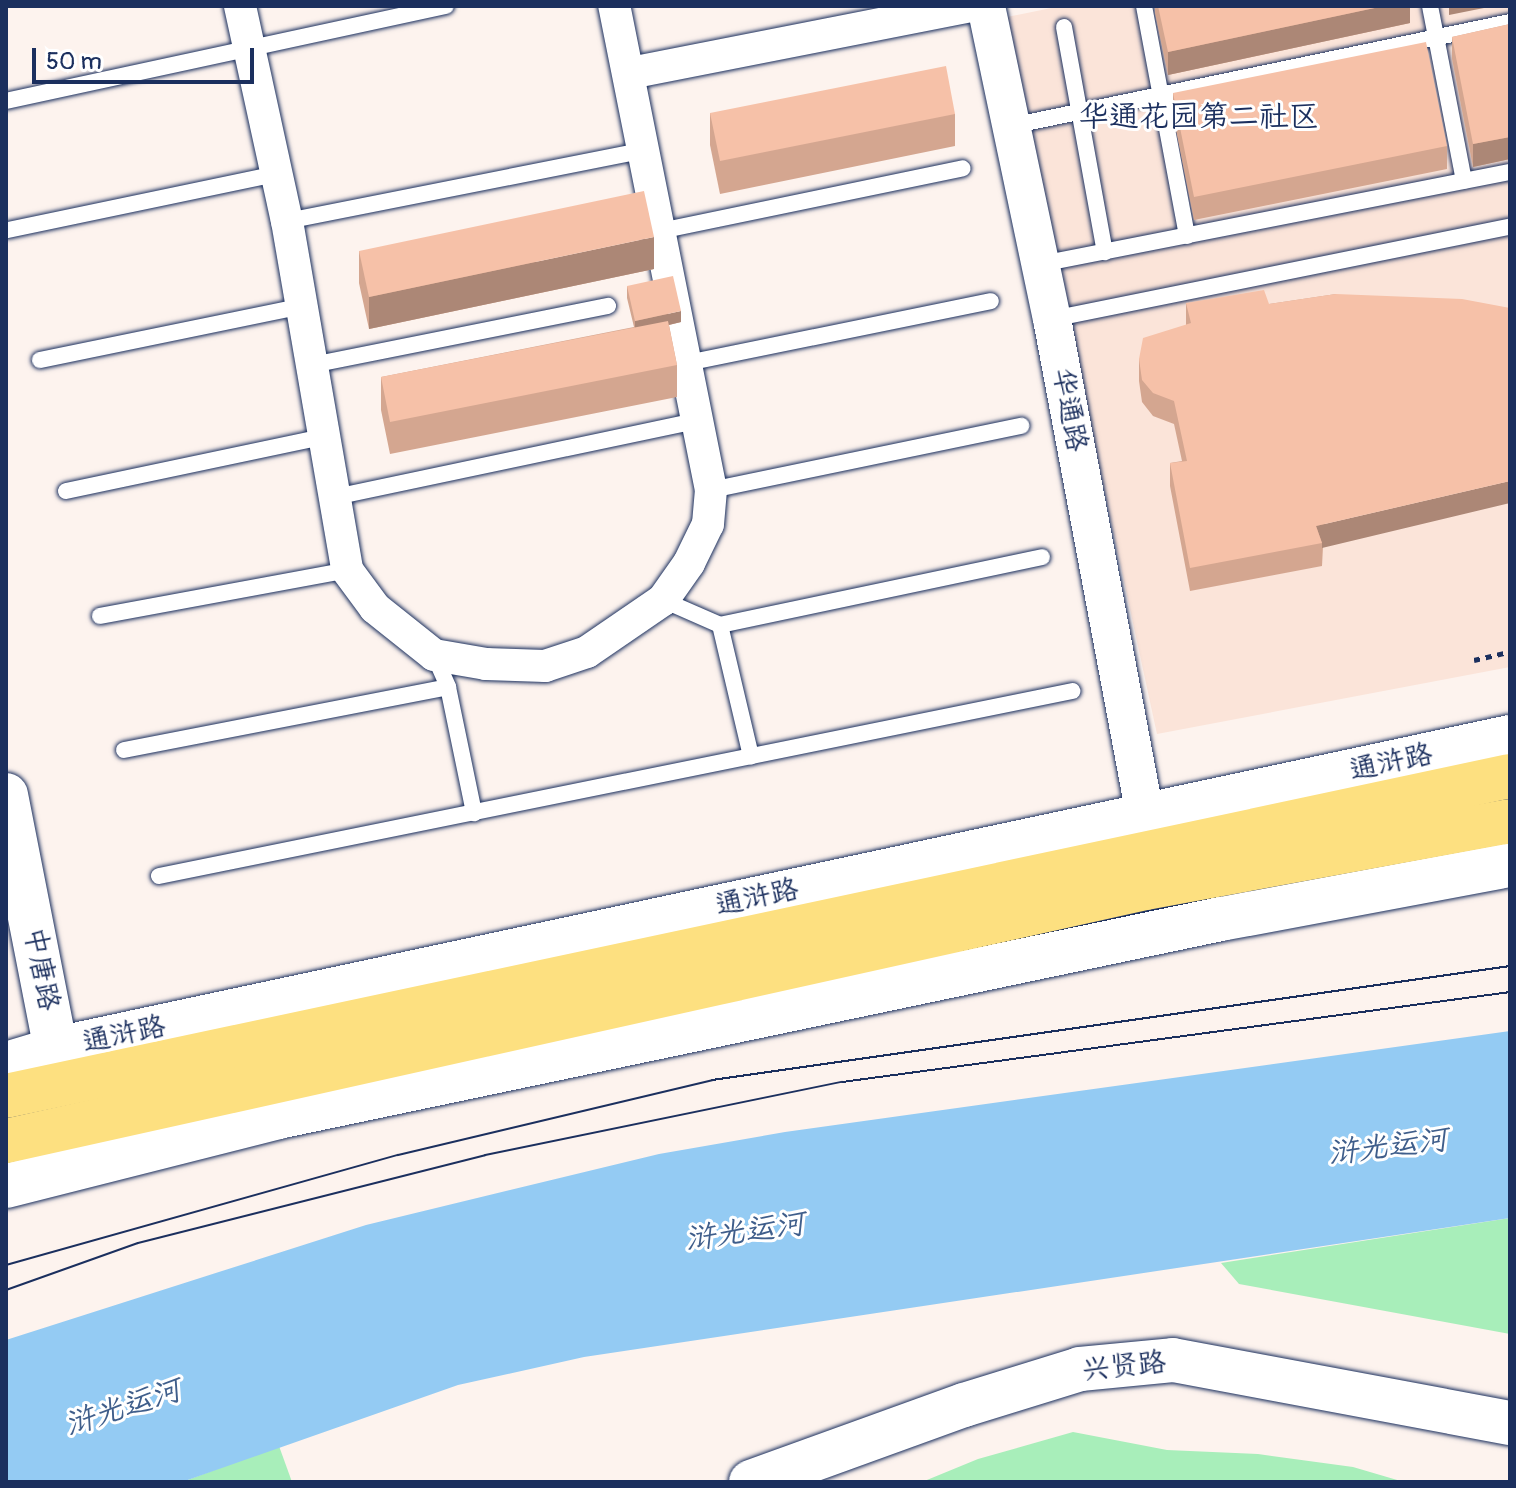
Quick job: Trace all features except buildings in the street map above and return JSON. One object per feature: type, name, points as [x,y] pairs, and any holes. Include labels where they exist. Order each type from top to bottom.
[{"type":"main road","name":"通浒路","points":[[6,1064],[56,1049],[1510,737]]},
{"type":"main road","name":"通浒路","points":[[6,1096],[1510,776]]},
{"type":"main road","name":"中唐路","points":[[6,795],[56,1049]]},
{"type":"main road","points":[[6,1141],[1145,888],[1510,821]]},
{"type":"main road","points":[[6,1186],[278,1117],[1130,938],[1510,865]]},
{"type":"main road","name":"兴贤路","points":[[751,1482],[964,1405],[1080,1369],[1173,1360],[1510,1423]]},
{"type":"street","points":[[240,6],[287,221],[347,570],[375,608],[434,655],[486,664],[545,666],[587,652],[663,600],[689,563],[708,524],[711,490],[695,421],[687,363],[630,73],[614,6]]},
{"type":"street","points":[[630,73],[970,6]]},
{"type":"street","name":"华通路","points":[[986,6],[1052,319],[1145,815]]},
{"type":"lane","points":[[6,101],[446,6]]},
{"type":"lane","points":[[1144,6],[1187,236]]},
{"type":"lane","points":[[1430,6],[1464,181]]},
{"type":"lane","points":[[1011,126],[1510,22]]},
{"type":"lane","points":[[1064,27],[1105,252]]},
{"type":"lane","points":[[287,221],[645,150]]},
{"type":"lane","points":[[660,231],[963,168]]},
{"type":"lane","points":[[1041,264],[1510,172]]},
{"type":"lane","points":[[8,230],[277,174]]},
{"type":"lane","points":[[1052,319],[1510,227]]},
{"type":"lane","points":[[687,363],[991,301]]},
{"type":"lane","points":[[40,360],[302,306]]},
{"type":"lane","points":[[312,365],[608,306]]},
{"type":"lane","points":[[335,497],[695,421]]},
{"type":"lane","points":[[711,490],[1021,426]]},
{"type":"lane","points":[[66,491],[322,437]]},
{"type":"lane","points":[[663,600],[720,625],[1042,557]]},
{"type":"lane","points":[[100,616],[347,570]]},
{"type":"lane","points":[[720,625],[751,756]]},
{"type":"lane","points":[[434,655],[448,687],[474,813]]},
{"type":"lane","points":[[124,750],[448,687]]},
{"type":"lane","points":[[159,876],[1072,691]]},
{"type":"path","points":[[1474,660],[1510,652]]},
{"type":"shaded area","points":[[1061,6],[1510,6],[1510,667],[1157,734],[1002,18]]},
{"type":"green space","points":[[1510,1218],[1510,1334],[1239,1284],[1221,1263]]},
{"type":"green space","points":[[1073,1432],[1167,1450],[1258,1454],[1353,1467],[1404,1482],[922,1482],[978,1459]]},
{"type":"green space","points":[[279,1446],[292,1482],[182,1482]]},
{"type":"water","name":"浒光运河","points":[[1510,1031],[1510,1218],[584,1357],[458,1385],[182,1482],[6,1482],[6,1340],[366,1225],[659,1154],[785,1132]]},
{"type":"tram line","points":[[6,1265],[398,1155],[712,1080],[1510,966]]},
{"type":"tram line","points":[[6,1290],[138,1243],[485,1155],[842,1082],[1510,992]]},
{"type":"district","name":"华通花园第二社区","points":[[1199,117]]}]
